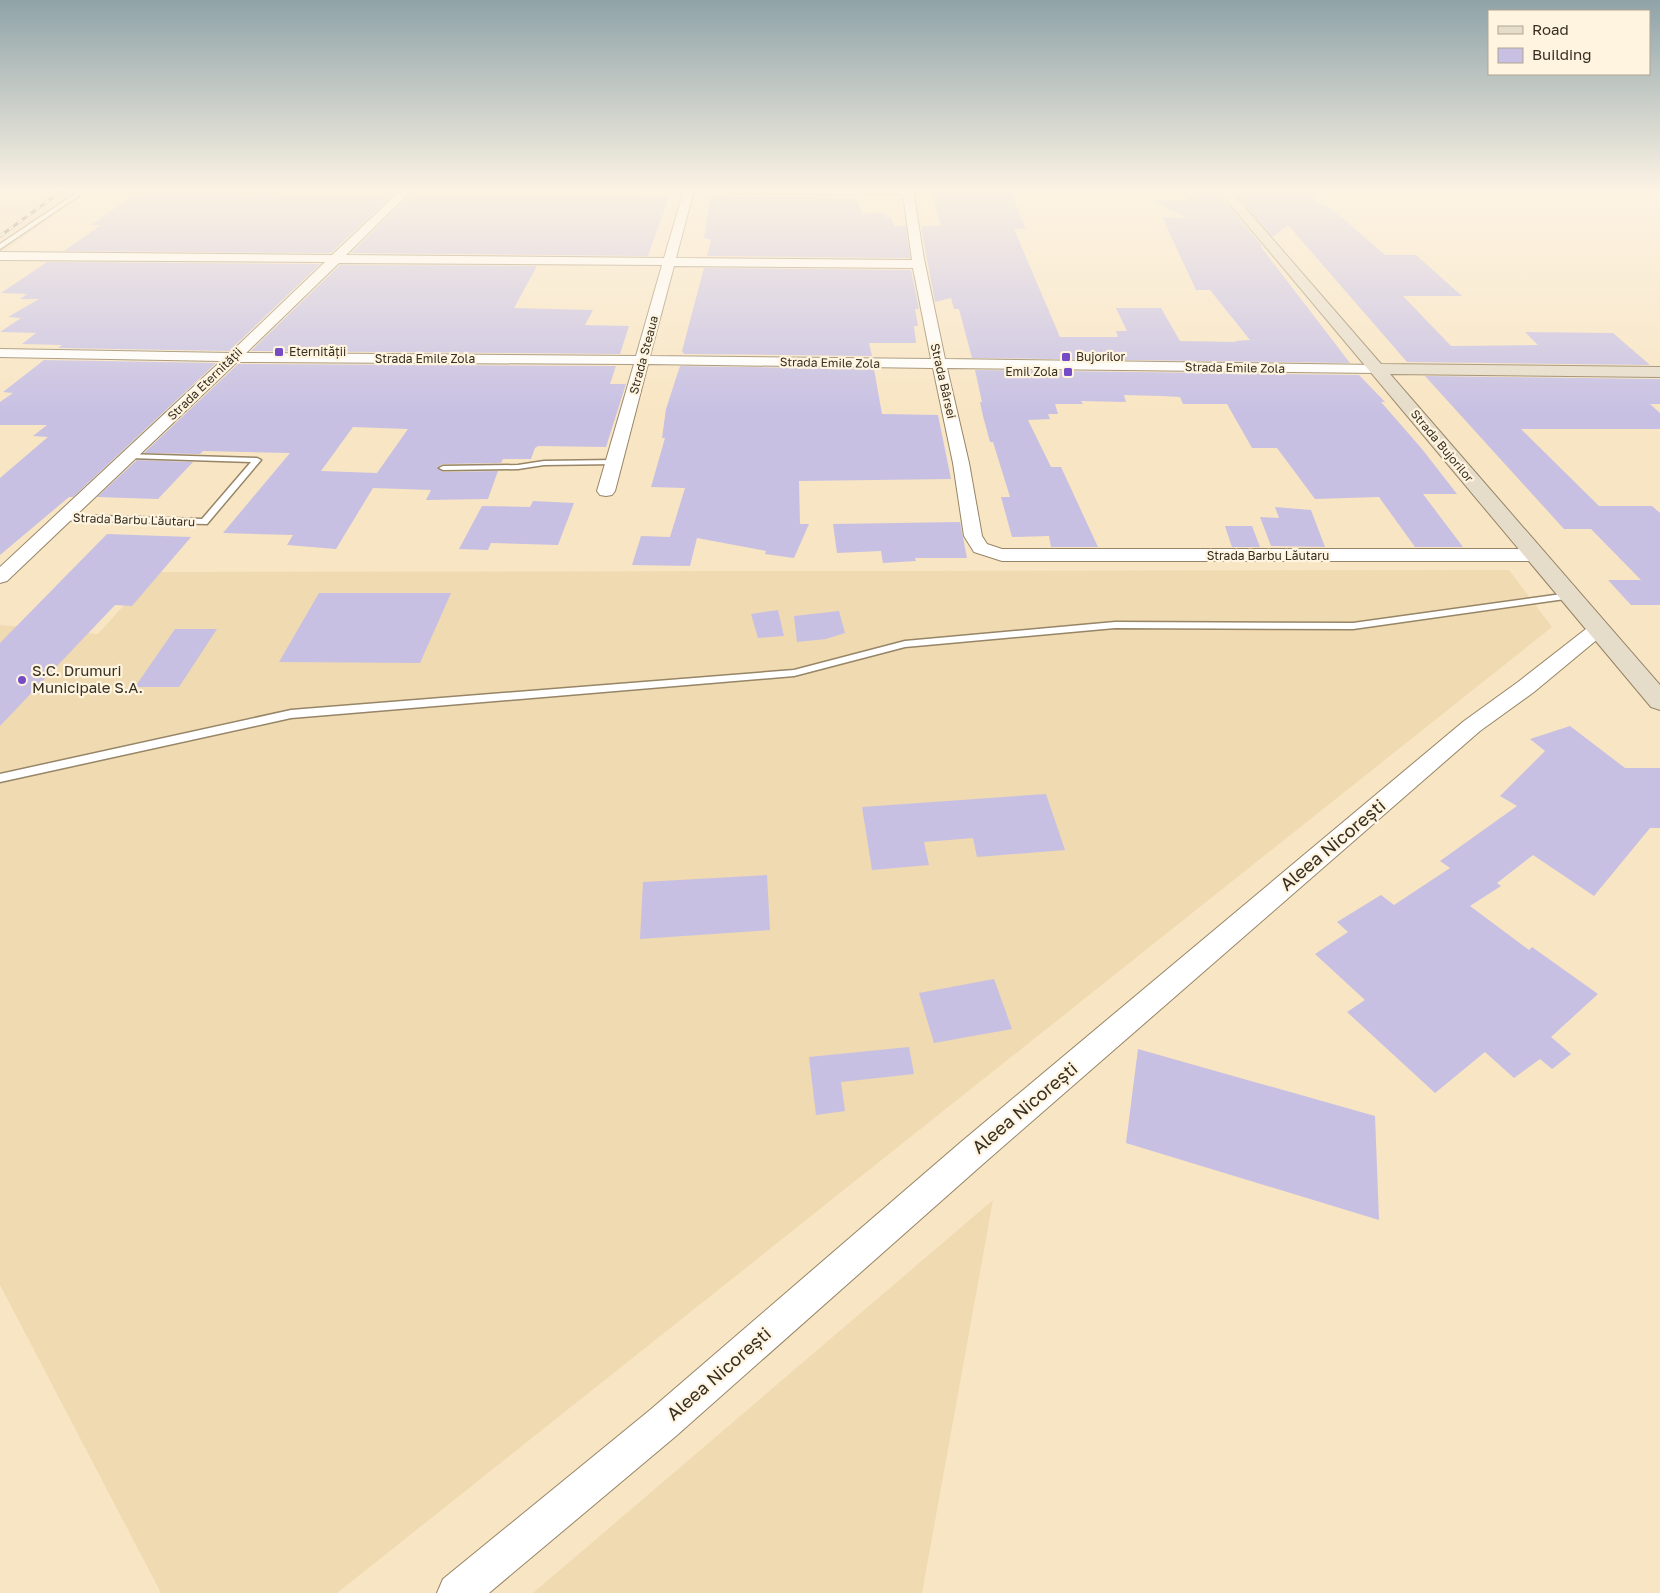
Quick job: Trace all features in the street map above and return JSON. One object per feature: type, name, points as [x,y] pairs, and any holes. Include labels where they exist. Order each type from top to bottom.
[{"type":"main road","name":"Strada Bujorilor","points":[[1288,264],[1660,701]]},
{"type":"main road","name":"Strada Emile Zola","points":[[1377,369],[1660,372]]},
{"type":"street","name":"Strada Eternității","points":[[0,577],[234,357],[329,264]]},
{"type":"street","name":"Strada Steaua","points":[[606,491],[668,264]]},
{"type":"street","name":"Strada Bârsei","points":[[918,264],[966,486],[973,534],[979,547],[1002,555]]},
{"type":"street","name":"Strada Emile Zola","points":[[0,353],[1377,369]]},
{"type":"street","points":[[0,369],[22,354]]},
{"type":"street","name":"Strada Barbu Lăutaru","points":[[1002,555],[1534,555]]},
{"type":"street","name":"Aleea Nicorești","points":[[457,1593],[663,1422],[972,1153],[1472,726],[1526,687],[1598,629]]},
{"type":"lane","name":"Strada Barbu Lăutaru","points":[[64,518],[204,522],[257,460],[129,456]]},
{"type":"lane","points":[[443,468],[518,467],[544,462],[614,462]]},
{"type":"lane","points":[[0,778],[292,714],[794,673],[905,644],[1115,625],[1353,626],[1569,596]]},
{"type":"shaded area","points":[[1509,570],[1552,627],[337,1593],[161,1593],[0,1285],[0,625],[98,634],[154,572]]},
{"type":"shaded area","points":[[993,1200],[922,1593],[533,1593]]},
{"type":"building","points":[[44,264],[320,264],[229,351],[58,348],[62,345],[22,344],[36,333],[0,332],[21,318],[8,317],[39,299],[20,299],[27,294],[1,293]]},
{"type":"building","points":[[928,264],[1029,264],[1060,337],[1118,337],[1116,331],[1127,331],[1116,308],[1161,308],[1180,341],[1236,342],[1250,340],[1210,290],[1196,290],[1184,264],[1274,264],[1350,363],[972,358],[959,309],[954,309],[951,298],[935,302]]},
{"type":"building","points":[[1322,264],[1426,264],[1462,296],[1403,296],[1451,346],[1538,345],[1525,332],[1613,333],[1650,365],[1407,362]]},
{"type":"building","points":[[340,265],[537,266],[514,308],[593,310],[585,325],[629,326],[620,354],[251,351]]},
{"type":"building","points":[[704,268],[911,270],[919,309],[915,309],[918,326],[914,326],[916,343],[869,343],[872,356],[684,354],[682,351]]},
{"type":"building","points":[[44,360],[216,363],[73,497],[69,497],[0,555],[0,478],[48,437],[33,436],[47,425],[0,425],[0,402],[13,393],[3,392]]},
{"type":"building","points":[[238,364],[616,366],[610,384],[626,384],[606,447],[538,446],[535,448],[531,459],[503,459],[501,463],[443,464],[437,467],[443,472],[498,471],[488,499],[426,500],[431,490],[373,488],[336,549],[287,545],[293,535],[223,533],[290,453],[203,451],[200,454],[144,453]],"holes":[[[353,427],[408,429],[377,473],[321,471]]]},
{"type":"building","points":[[680,366],[874,369],[882,414],[938,415],[951,479],[799,481],[800,524],[809,524],[794,558],[765,554],[766,551],[697,538],[690,566],[632,565],[641,536],[670,537],[685,488],[651,487],[665,438],[662,438],[666,409]]},
{"type":"building","points":[[975,370],[1359,375],[1385,402],[1381,402],[1422,449],[1457,494],[1423,494],[1463,547],[1415,547],[1379,497],[1315,499],[1277,448],[1252,448],[1227,404],[1183,404],[1180,397],[1124,395],[1126,402],[1081,401],[1083,404],[1055,404],[1058,414],[1048,414],[1050,419],[1028,420],[1051,467],[1061,467],[1098,547],[1051,547],[1049,536],[1012,537],[1001,497],[1010,497],[993,442],[990,442],[980,402],[982,402]]},
{"type":"building","points":[[1425,376],[1660,379],[1660,404],[1650,404],[1660,413],[1660,429],[1521,429],[1599,506],[1652,506],[1660,513],[1660,605],[1631,605],[1608,580],[1641,580],[1591,529],[1564,529]]},
{"type":"building","points":[[137,460],[193,462],[158,499],[97,497]]},
{"type":"building","points":[[533,501],[574,503],[558,545],[491,543],[488,550],[459,549],[482,506],[530,507]]},
{"type":"building","points":[[1275,507],[1311,510],[1325,547],[1271,546],[1260,517],[1279,518]]},
{"type":"building","points":[[960,522],[967,558],[915,558],[916,561],[883,563],[881,551],[837,553],[833,524]]},
{"type":"building","points":[[1225,526],[1252,526],[1260,547],[1232,547]]},
{"type":"building","points":[[107,534],[191,537],[132,606],[115,605],[0,726],[0,643]]},
{"type":"building","points":[[319,593],[451,593],[420,663],[279,662]]},
{"type":"building","points":[[778,610],[784,636],[758,638],[751,614]]},
{"type":"building","points":[[839,611],[845,633],[826,639],[797,642],[794,616]]},
{"type":"building","points":[[175,629],[217,629],[179,687],[135,687]]},
{"type":"building","points":[[1570,726],[1625,768],[1660,768],[1660,828],[1650,828],[1594,896],[1533,855],[1497,883],[1501,886],[1470,906],[1529,950],[1532,947],[1598,994],[1551,1037],[1571,1054],[1552,1069],[1540,1059],[1514,1078],[1485,1052],[1435,1093],[1347,1012],[1365,1000],[1315,954],[1348,932],[1337,922],[1381,895],[1394,905],[1450,868],[1440,861],[1517,806],[1500,796],[1545,751],[1530,739]]},
{"type":"building","points":[[1046,794],[1065,850],[977,857],[973,838],[924,842],[929,865],[872,870],[862,807]]},
{"type":"building","points":[[767,875],[770,930],[640,939],[643,882]]},
{"type":"building","points":[[994,979],[1012,1029],[934,1043],[919,993]]},
{"type":"building","points":[[909,1047],[914,1074],[841,1082],[845,1111],[816,1115],[809,1057]]},
{"type":"building","points":[[1138,1049],[1375,1116],[1379,1220],[1126,1143]]},
{"type":"place","name":"Eternității","points":[[279,352]]},
{"type":"place","name":"Bujorilor","points":[[1066,357]]},
{"type":"place","name":"Emil Zola","points":[[1068,372]]},
{"type":"place","name":"S.C. Drumuri Municipale S.A.","points":[[22,680]]}]
